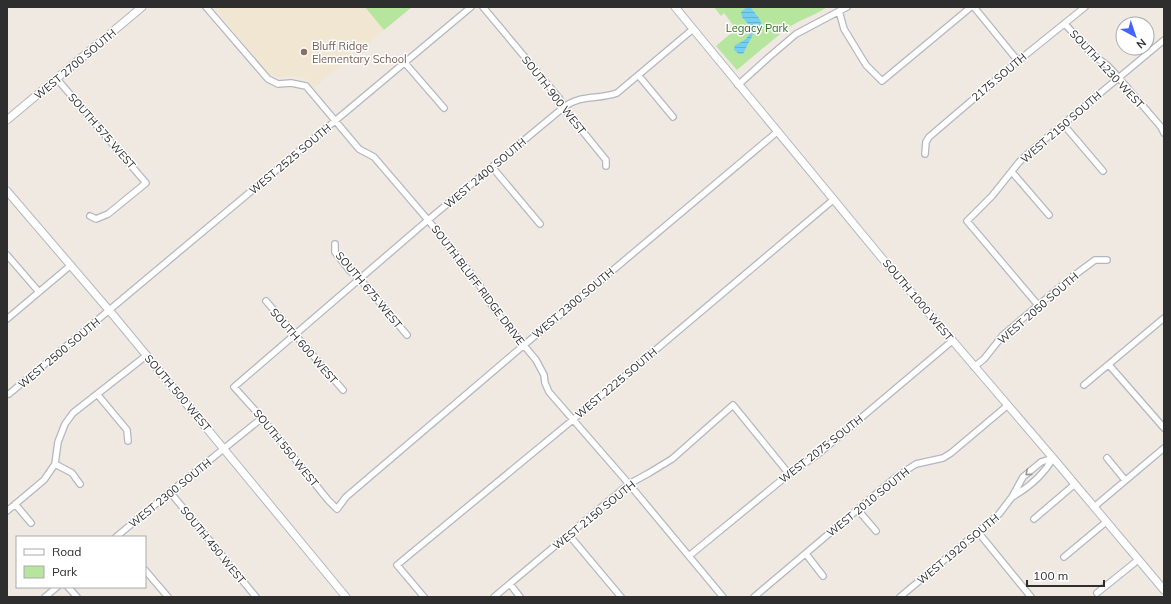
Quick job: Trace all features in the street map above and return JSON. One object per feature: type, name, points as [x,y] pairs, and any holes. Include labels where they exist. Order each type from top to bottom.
[{"type":"main road","name":"WEST 2700 SOUTH","points":[[7,120],[142,7]]},
{"type":"main road","name":"SOUTH 1000 WEST","points":[[674,7],[952,341],[1164,590]]},
{"type":"main road","name":"SOUTH 500 WEST","points":[[7,191],[147,355],[346,597]]},
{"type":"street","name":"SOUTH BLUFF RIDGE DRIVE","points":[[206,7],[268,79],[278,84],[306,86],[359,149],[374,157],[428,220],[477,281],[494,309],[524,344],[540,366],[549,392],[629,484],[723,597]]},
{"type":"street","name":"WEST 2525 SOUTH","points":[[110,311],[471,7]]},
{"type":"street","name":"SOUTH 900 WEST","points":[[483,7],[559,98],[564,107],[606,160],[606,166]]},
{"type":"street","points":[[738,85],[796,34],[847,7]]},
{"type":"street","points":[[839,11],[844,29],[866,65],[882,81],[971,7]]},
{"type":"street","points":[[974,7],[1018,61]]},
{"type":"street","name":"2175 SOUTH","points":[[925,154],[926,142],[929,137],[1018,61],[1085,7]]},
{"type":"street","name":"SOUTH 1230 WEST","points":[[1065,24],[1092,54],[1108,66],[1119,78],[1161,127],[1164,133]]},
{"type":"street","name":"WEST 2400 SOUTH","points":[[234,387],[428,220],[564,107],[577,100],[587,97],[607,97],[617,93],[693,29]]},
{"type":"street","name":"WEST 2150 SOUTH","points":[[1038,306],[967,221],[992,196],[1020,161],[1164,40]]},
{"type":"street","points":[[405,63],[444,108]]},
{"type":"street","points":[[638,76],[673,117]]},
{"type":"street","name":"SOUTH 575 WEST","points":[[57,79],[146,183],[108,214],[96,218],[90,216]]},
{"type":"street","points":[[1063,124],[1103,171]]},
{"type":"street","name":"WEST 2300 SOUTH","points":[[337,509],[346,497],[524,344],[777,132]]},
{"type":"street","points":[[492,167],[540,224]]},
{"type":"street","points":[[1012,172],[1049,215]]},
{"type":"street","name":"WEST 2225 SOUTH","points":[[424,597],[397,565],[573,420],[834,200]]},
{"type":"street","name":"SOUTH 675 WEST","points":[[335,244],[335,252],[350,271],[360,279],[407,335]]},
{"type":"street","points":[[7,255],[39,292]]},
{"type":"street","name":"WEST 2050 SOUTH","points":[[974,367],[984,359],[1004,335],[1072,277],[1095,260],[1108,260]]},
{"type":"street","points":[[7,319],[71,265]]},
{"type":"street","name":"SOUTH 600 WEST","points":[[266,301],[343,390]]},
{"type":"street","name":"WEST 2500 SOUTH","points":[[9,394],[110,311]]},
{"type":"street","points":[[1084,385],[1164,318]]},
{"type":"street","name":"WEST 2075 SOUTH","points":[[688,556],[789,474],[817,454],[952,341]]},
{"type":"street","points":[[7,511],[44,480],[55,464],[58,442],[65,424],[73,414],[147,355]]},
{"type":"street","points":[[1109,365],[1164,428]]},
{"type":"street","name":"SOUTH 550 WEST","points":[[234,387],[262,418],[328,500],[337,509]]},
{"type":"street","points":[[97,394],[127,430],[128,441]]},
{"type":"street","name":"WEST 2150 SOUTH","points":[[494,597],[629,484],[672,459],[733,405],[789,474]]},
{"type":"street","name":"WEST 2010 SOUTH","points":[[754,597],[909,468],[916,464],[943,458],[952,453],[1008,405]]},
{"type":"street","name":"WEST 2300 SOUTH","points":[[118,536],[262,418]]},
{"type":"street","points":[[1094,507],[1164,448]]},
{"type":"street","name":"WEST 1920 SOUTH","points":[[1012,497],[1020,492],[1047,468],[1053,458]]},
{"type":"street","name":"WEST 1920 SOUTH","points":[[900,597],[999,514],[1012,497],[1023,477],[1041,462],[1053,458]]},
{"type":"street","points":[[1107,458],[1125,480]]},
{"type":"street","points":[[55,464],[72,473],[80,484]]},
{"type":"street","points":[[1034,519],[1075,484]]},
{"type":"street","name":"SOUTH 450 WEST","points":[[170,492],[256,597]]},
{"type":"street","points":[[15,504],[31,523]]},
{"type":"street","points":[[858,510],[876,531]]},
{"type":"street","points":[[1064,557],[1106,522]]},
{"type":"street","points":[[978,532],[1031,597]]},
{"type":"street","points":[[569,535],[620,597]]},
{"type":"street","points":[[806,554],[823,576]]},
{"type":"street","points":[[1097,593],[1138,560]]},
{"type":"street","points":[[146,571],[168,597]]},
{"type":"street","points":[[510,584],[520,597]]},
{"type":"street","points":[[45,597],[56,588]]},
{"type":"street","points":[[69,588],[77,597]]},
{"type":"shaded area","name":"Bluff Ridge Elementary School","points":[[214,7],[365,7],[384,30],[313,88],[306,79],[294,76],[279,77],[268,74]]},
{"type":"green space","points":[[365,7],[412,7],[384,30]]},
{"type":"green space","name":"Legacy Park","points":[[714,7],[827,7],[788,28],[737,70],[716,46],[736,29],[724,13],[721,16]]},
{"type":"water","points":[[747,7],[751,8],[758,16],[762,25],[760,32],[754,32],[743,54],[739,54],[734,50],[735,45],[746,39],[751,27],[742,17],[741,12]]},
{"type":"place","name":"Bluff Ridge Elementary School","points":[[304,52]]}]
